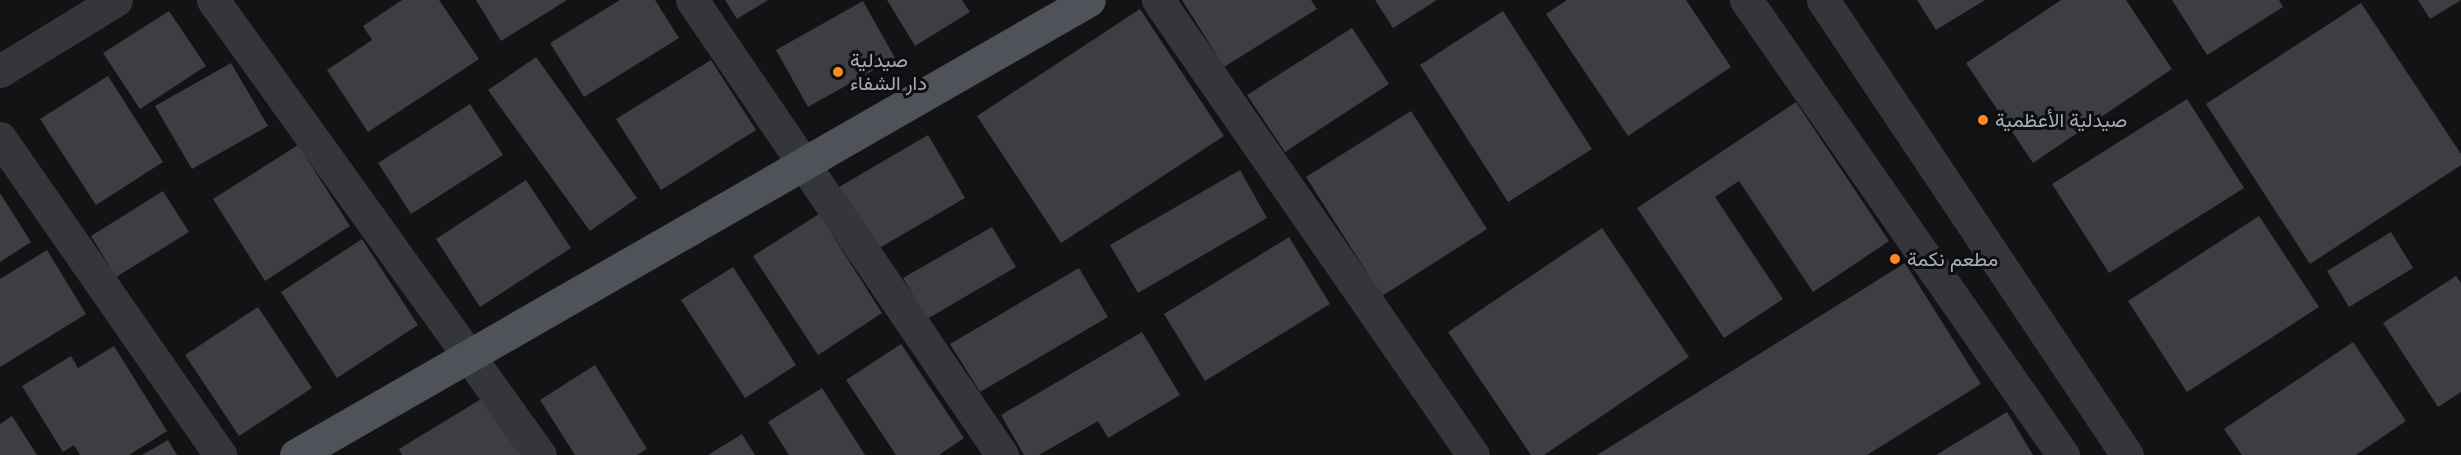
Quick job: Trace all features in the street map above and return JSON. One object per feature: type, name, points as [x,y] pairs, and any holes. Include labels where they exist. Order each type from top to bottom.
[{"type":"main road","points":[[296,455],[1089,0]]},
{"type":"street","points":[[0,71],[116,0]]},
{"type":"street","points":[[213,0],[540,455]]},
{"type":"street","points":[[692,0],[1002,455]]},
{"type":"street","points":[[1158,0],[1473,455]]},
{"type":"street","points":[[1746,0],[2063,455]]},
{"type":"street","points":[[1823,0],[2127,455]]},
{"type":"street","points":[[0,138],[220,455]]},
{"type":"building","points":[[402,0],[439,0],[479,59],[368,132],[327,70],[372,40],[363,26]]},
{"type":"building","points":[[476,0],[567,0],[501,41]]},
{"type":"building","points":[[620,0],[655,0],[679,38],[584,97],[550,43]]},
{"type":"building","points":[[725,0],[768,0],[737,19]]},
{"type":"building","points":[[887,0],[962,0],[970,12],[915,46]]},
{"type":"building","points":[[1182,0],[1311,0],[1317,9],[1224,67]]},
{"type":"building","points":[[1375,0],[1437,0],[1393,28]]},
{"type":"building","points":[[1567,0],[1686,0],[1731,67],[1628,136],[1546,14]]},
{"type":"building","points":[[1917,0],[1985,0],[1936,30]]},
{"type":"building","points":[[2061,0],[2126,0],[2172,69],[2033,163],[1966,63]]},
{"type":"building","points":[[2172,0],[2279,0],[2283,7],[2207,55]]},
{"type":"building","points":[[2418,0],[2461,0],[2430,19]]},
{"type":"building","points":[[863,1],[895,58],[808,107],[776,50]]},
{"type":"building","points":[[2361,3],[2461,154],[2461,165],[2310,264],[2206,104]]},
{"type":"building","points":[[1140,9],[1224,136],[1061,243],[977,116]]},
{"type":"building","points":[[169,11],[206,66],[140,109],[103,53]]},
{"type":"building","points":[[1503,11],[1592,149],[1508,202],[1420,65]]},
{"type":"building","points":[[1352,28],[1389,84],[1285,152],[1247,95]]},
{"type":"building","points":[[536,57],[637,198],[590,231],[488,90]]},
{"type":"building","points":[[711,60],[756,130],[661,190],[616,119]]},
{"type":"building","points":[[231,63],[268,126],[192,169],[155,106]]},
{"type":"building","points":[[108,76],[163,162],[96,205],[40,119]]},
{"type":"building","points":[[2187,99],[2244,188],[2109,273],[2052,184]]},
{"type":"building","points":[[1796,102],[1889,241],[1813,292],[1739,181],[1715,197],[1783,299],[1724,338],[1637,208]]},
{"type":"building","points":[[470,104],[503,155],[411,214],[378,163]]},
{"type":"building","points":[[1411,111],[1487,229],[1382,296],[1306,177]]},
{"type":"building","points":[[928,135],[965,198],[876,250],[839,187]]},
{"type":"building","points":[[298,145],[350,226],[265,281],[213,199]]},
{"type":"building","points":[[1240,170],[1267,218],[1138,293],[1110,245]]},
{"type":"building","points":[[526,180],[571,248],[480,307],[436,239]]},
{"type":"building","points":[[163,191],[189,232],[116,277],[91,236]]},
{"type":"building","points":[[0,193],[31,242],[0,262]]},
{"type":"building","points":[[819,214],[882,313],[818,355],[753,256]]},
{"type":"building","points":[[2259,216],[2319,307],[2187,392],[2128,301]]},
{"type":"building","points":[[992,227],[1016,267],[927,319],[903,278]]},
{"type":"building","points":[[1602,228],[1689,357],[1544,455],[1531,455],[1448,332]]},
{"type":"building","points":[[2391,232],[2413,268],[2349,307],[2327,271]]},
{"type":"building","points":[[1289,237],[1330,304],[1205,381],[1164,314]]},
{"type":"building","points":[[362,239],[418,325],[337,378],[281,292]]},
{"type":"building","points":[[47,250],[86,314],[0,367],[0,279]]},
{"type":"building","points":[[1905,263],[1981,384],[1867,455],[1597,455]]},
{"type":"building","points":[[733,267],[796,365],[745,398],[681,300]]},
{"type":"building","points":[[1079,268],[1108,317],[980,392],[950,344]]},
{"type":"building","points":[[2456,276],[2461,283],[2461,392],[2438,407],[2383,323]]},
{"type":"building","points":[[258,307],[312,388],[239,436],[185,355]]},
{"type":"building","points":[[1142,332],[1180,395],[1108,438],[1098,421],[1039,455],[1024,455],[1001,415]]},
{"type":"building","points":[[2353,342],[2406,421],[2356,455],[2242,455],[2224,429]]},
{"type":"building","points":[[901,344],[964,438],[939,455],[896,455],[846,380]]},
{"type":"building","points":[[114,346],[167,431],[129,455],[80,455],[74,445],[63,452],[22,386],[71,356],[78,368]]},
{"type":"building","points":[[595,365],[647,449],[637,455],[575,455],[540,400]]},
{"type":"building","points":[[822,388],[865,455],[789,455],[768,422]]},
{"type":"building","points":[[486,396],[521,455],[402,455],[399,449]]},
{"type":"building","points":[[2007,412],[2033,455],[1936,455]]},
{"type":"building","points":[[12,416],[37,455],[0,455],[0,424]]},
{"type":"building","points":[[742,434],[755,455],[708,455]]},
{"type":"building","points":[[168,440],[177,455],[142,455]]},
{"type":"place","name":"صيدلية دار الشفاء","points":[[838,72]]},
{"type":"place","name":"صيدلية الأعظمية","points":[[1983,120]]},
{"type":"place","name":"مطعم نكمة","points":[[1895,259]]}]
